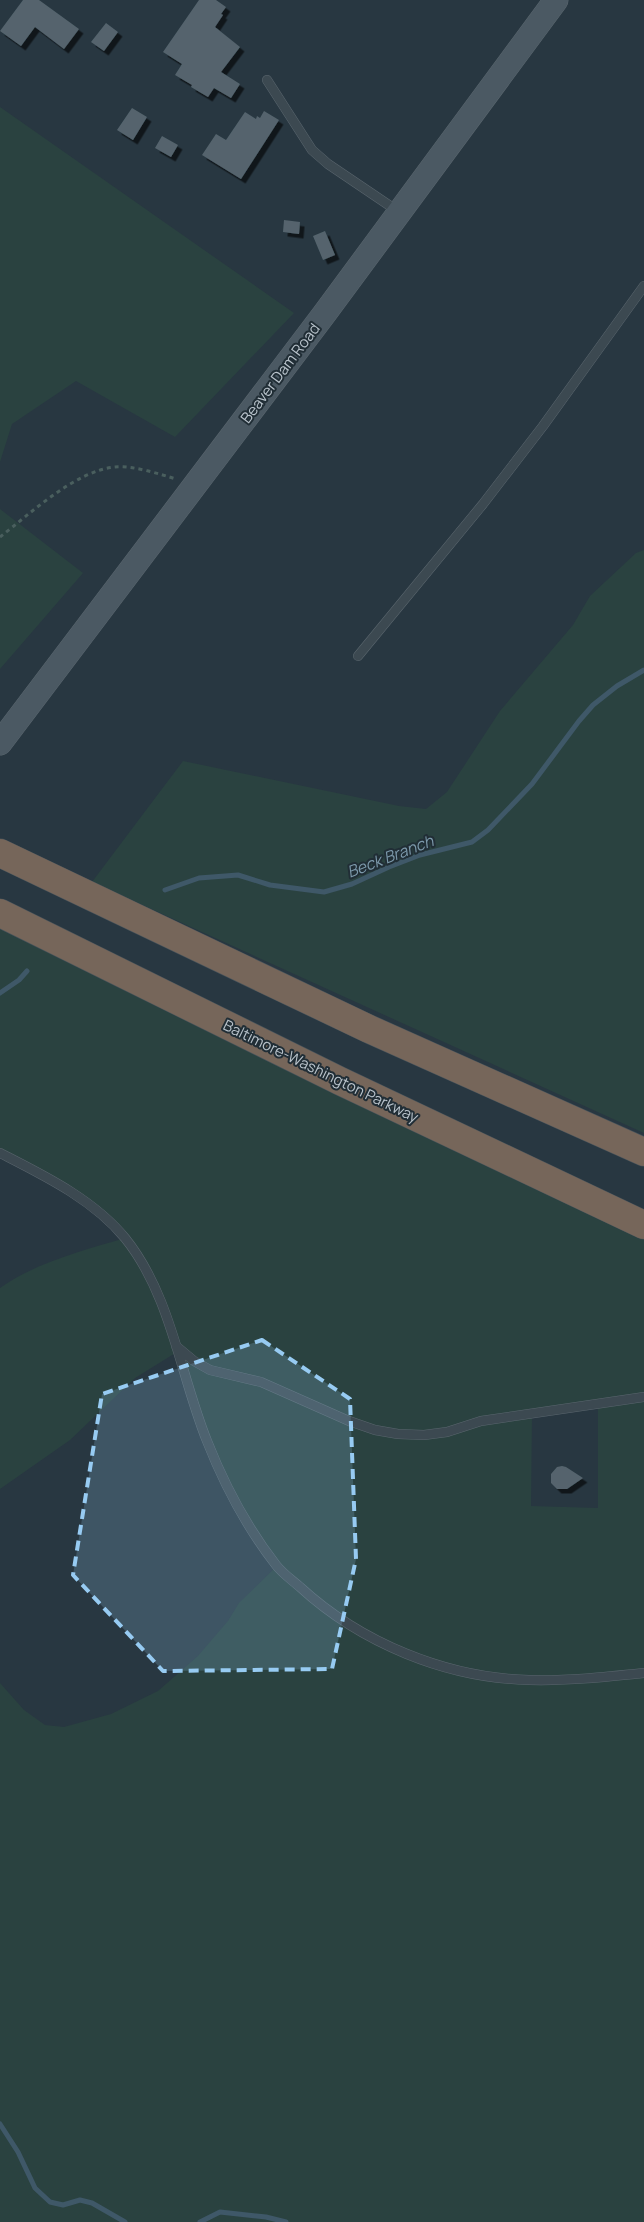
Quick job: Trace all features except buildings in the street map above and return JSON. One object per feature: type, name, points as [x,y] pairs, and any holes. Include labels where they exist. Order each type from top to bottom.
[{"type":"highway","points":[[0,853],[360,1024],[644,1152]]},
{"type":"highway","name":"Baltimore-Washington Parkway","points":[[0,913],[331,1077],[644,1225]]},
{"type":"street","name":"Beaver Dam Road","points":[[0,743],[399,213],[556,0]]},
{"type":"lane","points":[[267,80],[312,150],[328,164],[399,213]]},
{"type":"lane","points":[[358,656],[489,496],[644,286]]},
{"type":"lane","points":[[0,1153],[60,1186],[92,1207],[114,1226],[141,1260],[154,1285],[168,1321],[207,1442],[242,1514],[277,1566],[337,1617],[378,1641],[418,1658],[492,1676],[528,1680],[644,1673]]},
{"type":"lane","points":[[175,1346],[194,1361],[210,1370],[260,1382],[375,1430],[398,1434],[424,1435],[446,1432],[481,1421],[644,1397]]},
{"type":"path","points":[[0,537],[62,491],[90,473],[116,466],[196,484]]},
{"type":"highlighted area","points":[[262,1340],[350,1399],[356,1559],[332,1669],[163,1671],[73,1575],[102,1394]]},
{"type":"green space","points":[[0,107],[294,313],[175,437],[76,381],[12,424],[0,462]]},
{"type":"green space","points":[[0,509],[83,573],[0,669]]},
{"type":"green space","points":[[644,550],[644,1133],[92,882],[183,761],[399,806],[426,809],[447,792],[500,711],[573,625],[590,596],[636,553]]},
{"type":"green space","points":[[0,913],[644,1225],[644,2222],[0,2222],[0,1683],[24,1710],[45,1725],[64,1727],[111,1714],[158,1691],[198,1656],[228,1621],[239,1603],[277,1566],[224,1476],[177,1352],[135,1378],[70,1440],[0,1489],[0,1288],[44,1264],[125,1238],[92,1207],[0,1153]],"holes":[[[598,1404],[598,1508],[531,1506],[532,1414]]]},
{"type":"waterway","name":"Beck Branch","points":[[165,890],[199,878],[238,875],[270,885],[324,892],[352,884],[420,855],[472,842],[488,830],[532,784],[593,705],[617,686],[644,670]]},
{"type":"waterway","name":"Beck Branch","points":[[0,993],[19,980],[27,971]]},
{"type":"waterway","points":[[0,2124],[18,2152],[35,2188],[50,2202],[63,2205],[80,2200],[92,2203],[125,2222]]},
{"type":"waterway","points":[[200,2222],[220,2212],[266,2217],[286,2222]]}]
